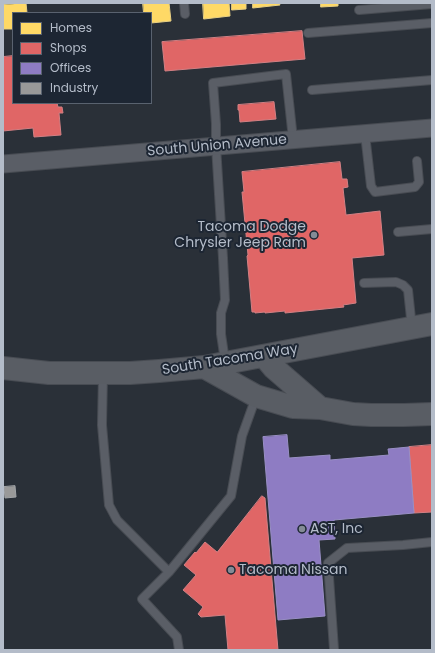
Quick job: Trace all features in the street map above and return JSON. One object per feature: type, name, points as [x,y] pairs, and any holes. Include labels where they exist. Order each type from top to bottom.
[{"type":"main road","name":"South Tacoma Way","points":[[3,368],[50,373],[144,372],[215,365],[422,327]]},
{"type":"main road","points":[[264,356],[274,368],[320,408]]},
{"type":"main road","points":[[215,365],[256,396],[293,407],[320,408],[337,412],[365,415],[397,416],[432,414]]},
{"type":"street","name":"South Union Avenue","points":[[3,164],[432,128]]},
{"type":"lane","points":[[184,3],[185,14]]},
{"type":"lane","points":[[359,10],[432,4]]},
{"type":"lane","points":[[308,33],[432,23]]},
{"type":"lane","points":[[215,365],[221,334],[222,313],[225,300],[213,83],[286,74],[293,139]]},
{"type":"lane","points":[[312,90],[432,80]]},
{"type":"lane","points":[[365,134],[371,186],[375,192],[415,187],[419,182],[417,161]]},
{"type":"lane","points":[[398,232],[432,229]]},
{"type":"lane","points":[[364,283],[396,282],[403,285],[408,290],[422,327]]},
{"type":"lane","points":[[103,373],[102,425],[109,505],[117,520],[169,572]]},
{"type":"lane","points":[[179,650],[177,637],[142,599],[169,572],[231,496],[242,436],[256,396]]},
{"type":"lane","points":[[334,649],[328,563],[347,548],[432,542]]},
{"type":"building: Homes","points":[[26,3],[27,12],[12,12],[12,29],[3,29],[3,5]]},
{"type":"building: Homes","points":[[143,3],[169,3],[171,21],[152,23],[152,12],[144,12]]},
{"type":"building: Homes","points":[[203,3],[229,3],[230,16],[204,19]]},
{"type":"building: Homes","points":[[232,3],[246,3],[246,9],[232,10]]},
{"type":"building: Homes","points":[[253,3],[279,3],[280,5],[253,8]]},
{"type":"building: Homes","points":[[321,3],[338,3],[338,6],[321,7]]},
{"type":"building: Shops","points":[[302,31],[305,59],[165,71],[162,42]]},
{"type":"building: Shops","points":[[12,56],[12,104],[57,104],[58,107],[62,107],[63,113],[59,113],[61,135],[34,137],[33,128],[3,131],[3,57]]},
{"type":"building: Shops","points":[[274,102],[276,119],[240,122],[238,105]]},
{"type":"building: Shops","name":"Tacoma Dodge Chrysler Jeep Ram","points":[[340,162],[342,179],[347,179],[348,187],[343,188],[346,215],[380,211],[384,255],[352,258],[356,303],[343,305],[344,307],[285,313],[285,311],[265,313],[252,312],[242,192],[244,192],[242,172]]},
{"type":"building: Shops","points":[[432,445],[432,512],[414,513],[409,447]]},
{"type":"building: Shops","name":"Tacoma Nissan","points":[[262,496],[265,498],[278,650],[228,650],[225,615],[201,617],[198,614],[203,607],[183,590],[196,575],[184,565],[205,542],[217,552]]},
{"type":"building: Offices","name":"AST, Inc","points":[[287,435],[289,458],[330,455],[330,460],[389,455],[388,449],[409,447],[414,513],[334,520],[335,539],[319,540],[325,616],[278,620],[263,437]]},
{"type":"building: Industry","points":[[15,486],[16,497],[5,498],[4,487]]},
{"type":"place","name":"Tacoma Dodge Chrysler Jeep Ram","points":[[314,235]]},
{"type":"place","name":"AST, Inc","points":[[302,529]]},
{"type":"place","name":"Tacoma Nissan","points":[[231,570]]}]
